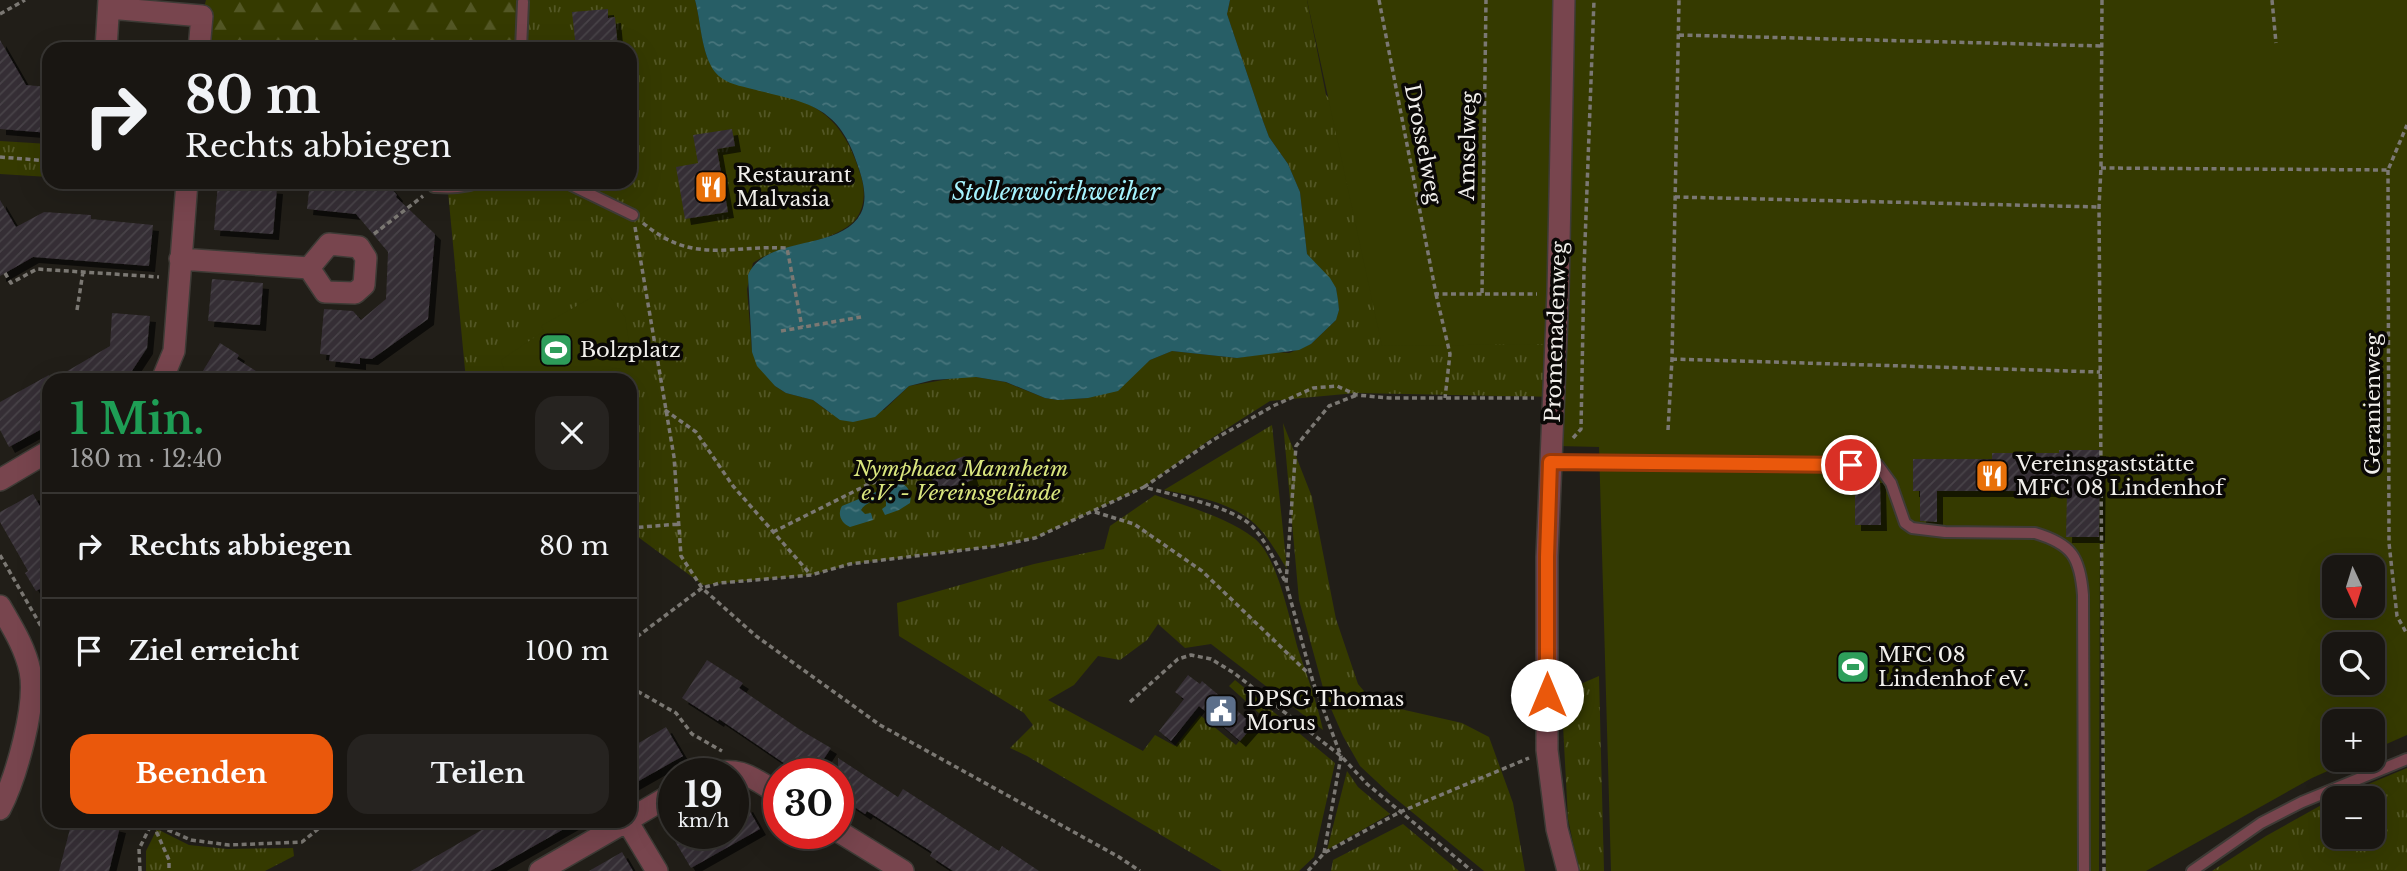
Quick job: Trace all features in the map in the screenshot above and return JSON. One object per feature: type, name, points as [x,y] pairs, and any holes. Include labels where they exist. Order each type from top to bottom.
[{"type":"street","name":"Promenadenweg","points":[[1563,0],[1558,292],[1547,557],[1548,750],[1557,829],[1568,871]]},
{"type":"street","points":[[106,42],[109,4],[202,16],[200,42]]},
{"type":"street","points":[[165,373],[174,351],[186,189]]},
{"type":"street","points":[[328,244],[359,247],[366,258],[364,285],[355,293],[326,292],[309,268],[328,244]]},
{"type":"street","points":[[179,269],[309,268]]},
{"type":"street","points":[[0,480],[42,455]]},
{"type":"street","points":[[0,606],[22,645],[30,672],[31,696],[28,721],[8,794],[0,809]]},
{"type":"street","points":[[637,815],[658,802]]},
{"type":"street","points":[[540,871],[614,828]]},
{"type":"street","points":[[633,828],[657,871]]},
{"type":"street","points":[[854,841],[903,871]]},
{"type":"lane","points":[[521,42],[523,2]]},
{"type":"lane","points":[[580,189],[634,215]]},
{"type":"lane","points":[[1550,462],[1878,465],[1891,483],[1905,523],[1912,527],[1936,532],[2035,533],[2047,536],[2068,548],[2081,569],[2083,595],[2084,871]]},
{"type":"lane","points":[[2192,871],[2261,823],[2302,802],[2407,758]]},
{"type":"path","points":[[0,14],[25,0]]},
{"type":"path","name":"Drosselweg","points":[[1379,0],[1450,354],[1445,398]]},
{"type":"path","name":"Amselweg","points":[[1482,293],[1486,0]]},
{"type":"path","points":[[1550,462],[1581,429],[1584,255],[1594,0]]},
{"type":"path","points":[[1668,430],[1672,359],[1679,0]]},
{"type":"path","points":[[2102,0],[2099,207],[2104,871]]},
{"type":"path","points":[[2272,0],[2276,44]]},
{"type":"path","points":[[1679,35],[2102,46]]},
{"type":"path","points":[[2101,168],[2388,170],[2407,125]]},
{"type":"path","points":[[0,157],[42,160]]},
{"type":"path","name":"Geranienweg","points":[[2388,170],[2389,543],[2397,616],[2407,634]]},
{"type":"path","points":[[359,247],[427,189]]},
{"type":"path","points":[[1675,197],[2099,207]]},
{"type":"path","points":[[634,215],[661,237],[682,246],[719,251],[763,246],[787,248],[802,327]]},
{"type":"path","points":[[634,215],[674,457],[681,556],[702,588],[756,636],[880,725],[1140,871]]},
{"type":"path","points":[[5,273],[11,283],[37,269],[83,272],[179,269]]},
{"type":"path","points":[[77,310],[83,272]]},
{"type":"path","points":[[1436,294],[1558,292]]},
{"type":"path","points":[[781,331],[862,317]]},
{"type":"path","points":[[1672,359],[2101,372]]},
{"type":"path","points":[[637,637],[702,588],[720,583],[811,575],[850,564],[997,546],[1035,538],[1144,487],[1213,440],[1273,406],[1313,388],[1337,386],[1357,395],[1553,398]]},
{"type":"path","points":[[1286,583],[1296,446],[1329,406],[1357,395]]},
{"type":"path","points":[[665,410],[696,432],[733,486],[811,575]]},
{"type":"path","points":[[773,532],[869,484],[921,467]]},
{"type":"path","points":[[1144,487],[1224,510],[1251,525],[1271,553],[1286,583],[1311,675],[1341,756],[1324,853]]},
{"type":"path","points":[[1093,511],[1134,524],[1202,571],[1311,675]]},
{"type":"path","points":[[637,527],[679,524]]},
{"type":"path","points":[[0,555],[42,628]]},
{"type":"path","points":[[1130,702],[1178,659],[1191,655],[1212,659],[1341,756],[1367,784],[1472,871]]},
{"type":"path","points":[[637,691],[676,713],[692,734],[722,751],[720,758]]},
{"type":"path","points":[[1308,871],[1324,853],[1400,812],[1548,750]]},
{"type":"path","points":[[140,871],[139,849],[148,828]]},
{"type":"path","points":[[154,828],[169,860],[169,871]]},
{"type":"path","points":[[164,828],[191,840],[229,845],[302,842],[319,828]]},
{"type":"green space","points":[[206,0],[520,0],[521,42],[200,42]]},
{"type":"green space","name":"Nymphaea Mannheim e.V. - Vereinsgelände","points":[[520,0],[695,0],[705,51],[717,70],[739,84],[808,104],[832,121],[848,144],[863,182],[864,195],[859,214],[851,224],[828,237],[776,251],[753,263],[747,289],[752,352],[775,386],[786,393],[813,400],[830,413],[884,410],[909,386],[960,377],[1005,382],[1045,398],[1088,398],[1150,360],[1172,351],[1237,358],[1276,352],[1289,353],[1311,344],[1335,321],[1339,310],[1336,288],[1307,254],[1300,192],[1288,164],[1269,137],[1227,14],[1230,0],[1307,0],[1326,95],[1560,344],[1557,397],[1356,393],[1270,401],[1212,438],[1144,487],[1035,538],[997,546],[851,564],[811,575],[703,585],[637,536],[637,373],[465,373],[448,192],[458,189],[637,189],[637,42],[521,42]]},
{"type":"green space","points":[[1307,0],[2407,0],[2407,735],[2385,745],[2385,709],[2322,709],[2322,772],[2326,772],[2146,871],[2106,871],[2100,514],[2099,871],[1611,871],[1599,447],[1557,446],[1559,344],[1382,346]]},
{"type":"green space","points":[[0,141],[42,144],[42,177],[0,174]]},
{"type":"green space","points":[[605,290],[625,317],[633,367],[596,373],[505,373],[501,360],[544,331],[541,326]]},
{"type":"green space","points":[[1283,423],[1312,497],[1336,619],[1358,684],[1374,703],[1462,723],[1489,737],[1513,803],[1525,871],[1484,871],[1360,766],[1343,736],[1325,695],[1299,600]]},
{"type":"green space","points":[[1272,425],[1287,569],[1264,534],[1245,516],[1212,501],[1164,490]]},
{"type":"green space","points":[[1155,495],[1231,524],[1254,538],[1262,547],[1270,559],[1282,591],[1323,730],[1211,644],[1185,648],[1158,624],[1147,640],[1120,660],[1098,656],[1074,685],[1048,700],[1143,751],[1155,735],[1175,746],[1200,715],[1236,745],[1261,715],[1229,686],[1235,680],[1335,763],[1314,857],[1299,871],[1222,871],[1010,748],[1033,725],[1024,713],[899,636],[897,603],[1034,564],[1104,549],[1110,526]]},
{"type":"green space","points":[[1599,676],[1604,871],[1579,871],[1568,819],[1563,725],[1569,689]]},
{"type":"green space","points":[[2407,768],[2407,871],[2212,871],[2266,836],[2322,805],[2322,849],[2385,849],[2385,786],[2364,786]]},
{"type":"green space","points":[[1347,771],[1358,787],[1390,814],[1327,850]]},
{"type":"green space","points":[[1403,824],[1459,871],[1331,871],[1333,860]]},
{"type":"green space","points":[[157,829],[189,845],[227,849],[293,848],[294,856],[265,871],[146,871],[146,851]]},
{"type":"water","name":"Stollenwörthweiher","points":[[695,0],[1230,0],[1227,14],[1263,121],[1269,137],[1288,164],[1300,192],[1307,254],[1336,288],[1339,310],[1336,320],[1311,344],[1299,350],[1237,358],[1172,351],[1150,360],[1118,391],[1088,398],[1045,398],[1006,382],[976,377],[933,380],[909,386],[875,417],[853,422],[840,420],[813,400],[786,393],[775,386],[757,366],[752,352],[748,275],[757,262],[770,254],[821,239],[851,225],[861,213],[864,202],[863,183],[858,166],[850,145],[829,117],[802,102],[726,81],[715,72],[707,56]]},
{"type":"water","points":[[900,482],[909,491],[910,503],[885,515],[882,509],[886,506],[886,501],[884,498],[878,499],[861,510],[865,514],[871,513],[873,520],[850,527],[842,521],[842,506]]},
{"type":"building","points":[[608,9],[608,18],[615,17],[617,42],[575,42],[572,12]]},
{"type":"building","points":[[0,40],[26,85],[42,86],[42,132],[0,129]]},
{"type":"building","points":[[732,129],[735,146],[717,149],[728,212],[685,219],[676,167],[698,163],[693,135]]},
{"type":"building","points":[[217,189],[277,189],[273,234],[214,230]]},
{"type":"building","points":[[309,189],[392,189],[396,197],[435,234],[428,319],[372,359],[360,358],[360,364],[329,361],[330,355],[320,354],[324,309],[353,311],[361,320],[386,299],[388,252],[356,214],[307,209]]},
{"type":"building","points":[[0,200],[16,227],[44,212],[91,215],[91,219],[153,225],[149,266],[33,257],[0,276]]},
{"type":"building","points":[[212,279],[263,283],[260,325],[208,321]]},
{"type":"building","points":[[112,313],[150,316],[147,348],[131,373],[64,373],[110,346]]},
{"type":"building","points":[[220,343],[239,355],[237,359],[259,373],[202,373]]},
{"type":"building","points":[[42,379],[42,429],[9,447],[0,430],[0,402]]},
{"type":"building","points":[[2059,450],[2100,450],[2099,537],[2066,537],[2067,491],[1937,491],[1937,522],[1920,521],[1920,491],[1913,491],[1913,459],[1992,459],[1992,453],[2059,453]]},
{"type":"building","points":[[965,456],[973,480],[936,492],[928,468]]},
{"type":"building","points":[[1877,477],[1880,482],[1881,525],[1855,525],[1855,478]]},
{"type":"building","points":[[33,494],[42,510],[42,588],[36,591],[25,573],[28,571],[0,522],[0,512]]},
{"type":"building","points":[[707,660],[743,683],[739,688],[831,748],[824,758],[776,758],[719,719],[718,721],[682,698]]},
{"type":"building","points":[[1188,675],[1200,684],[1202,681],[1254,725],[1240,741],[1199,706],[1171,741],[1159,731],[1184,699],[1175,692]]},
{"type":"building","points":[[666,727],[683,756],[658,758],[658,770],[637,782],[637,744]]},
{"type":"building","points":[[854,768],[898,797],[903,789],[999,851],[1002,846],[1039,871],[953,871],[930,856],[932,852],[867,811],[865,814],[854,807]]},
{"type":"building","points":[[749,810],[760,829],[749,835]]},
{"type":"building","points":[[70,828],[120,828],[109,871],[59,871]]},
{"type":"building","points":[[485,828],[566,828],[490,871],[411,871]]},
{"type":"building","points":[[680,849],[725,849],[691,868]]},
{"type":"building","points":[[622,852],[633,871],[589,871]]},
{"type":"place","name":"Restaurant Malvasia","points":[[711,187]]},
{"type":"place","name":"Bolzplatz","points":[[556,350]]},
{"type":"place","name":"Vereinsgaststätte MFC 08 Lindenhof","points":[[1992,476]]},
{"type":"place","name":"MFC 08 Lindenhof eV.","points":[[1853,667]]},
{"type":"place","name":"DPSG Thomas Morus","points":[[1221,711]]},
{"type":"route","points":[[1547,695],[1550,462],[1851,465]]}]
